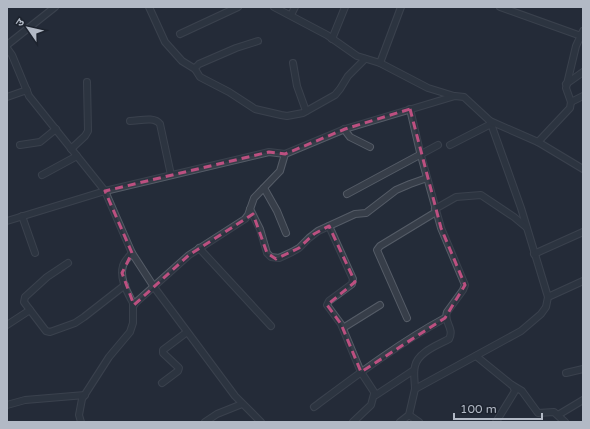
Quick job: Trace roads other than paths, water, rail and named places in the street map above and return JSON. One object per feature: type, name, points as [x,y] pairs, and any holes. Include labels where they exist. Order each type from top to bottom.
[{"type":"street","points":[[54,7],[7,46],[29,96],[105,191],[132,253],[154,287],[235,396],[261,422]]},
{"type":"street","points":[[149,7],[165,42],[182,61],[195,70],[200,77],[261,111],[287,116],[306,111],[335,95],[348,76],[365,59]]},
{"type":"street","points":[[180,34],[238,7]]},
{"type":"street","points":[[274,7],[291,15],[332,39],[357,56],[380,63],[428,88],[455,96],[464,97],[490,123],[538,142],[583,169]]},
{"type":"street","points":[[291,15],[294,7]]},
{"type":"street","points":[[332,39],[345,7]]},
{"type":"street","points":[[380,63],[401,7]]},
{"type":"street","points":[[500,7],[582,33],[576,46],[566,84],[566,91],[571,102],[570,108],[538,142]]},
{"type":"street","points":[[195,70],[199,64],[236,48],[258,41]]},
{"type":"street","points":[[293,63],[297,86],[306,111]]},
{"type":"street","points":[[566,84],[583,72]]},
{"type":"street","points":[[72,149],[88,131],[86,82]]},
{"type":"street","points":[[7,97],[27,90]]},
{"type":"street","points":[[7,220],[105,191],[171,175],[269,152],[285,154],[344,129],[455,96]]},
{"type":"street","points":[[571,102],[583,96]]},
{"type":"street","points":[[400,422],[409,416],[415,389],[414,370],[416,361],[420,356],[449,339],[452,330],[445,318],[446,312],[463,290],[465,285],[441,228],[420,154],[410,109]]},
{"type":"street","points":[[130,122],[154,120],[160,124],[171,175]]},
{"type":"street","points":[[450,146],[490,123]]},
{"type":"street","points":[[415,389],[521,331],[534,322],[546,307],[548,297],[527,228],[490,123]]},
{"type":"street","points":[[344,129],[350,137],[370,147]]},
{"type":"street","points":[[20,145],[40,142],[56,130]]},
{"type":"street","points":[[347,194],[438,145]]},
{"type":"street","points":[[134,305],[189,255],[245,219],[254,198],[280,171],[285,154]]},
{"type":"street","points":[[42,175],[77,156]]},
{"type":"street","points":[[250,209],[260,229],[268,256],[279,258],[303,245],[314,234],[355,214],[366,213],[396,190],[427,178]]},
{"type":"street","points":[[264,188],[278,211],[286,233]]},
{"type":"street","points":[[407,318],[377,250],[380,246],[456,197],[481,195],[514,217],[527,228]]},
{"type":"street","points":[[22,216],[35,253]]},
{"type":"street","points":[[329,226],[353,277],[352,284],[328,303],[329,308],[343,328],[361,372],[374,394],[371,405],[353,422]]},
{"type":"street","points":[[534,254],[583,232]]},
{"type":"street","points":[[199,248],[271,326]]},
{"type":"street","points":[[81,422],[79,415],[84,395],[109,358],[130,332],[133,323],[134,305],[125,285],[122,273],[123,265],[132,253]]},
{"type":"street","points":[[68,263],[48,277],[25,297],[24,302],[46,331],[50,332],[75,323],[125,285]]},
{"type":"street","points":[[548,297],[583,281]]},
{"type":"street","points":[[343,328],[380,305]]},
{"type":"street","points":[[7,325],[30,310]]},
{"type":"street","points":[[314,407],[400,345],[445,318]]},
{"type":"street","points":[[162,384],[178,371],[179,368],[163,353],[163,350],[187,332]]},
{"type":"street","points":[[476,356],[512,386],[522,391],[538,413],[552,411],[565,422]]},
{"type":"street","points":[[566,373],[583,369]]},
{"type":"street","points":[[374,394],[414,370]]},
{"type":"street","points":[[496,422],[514,393],[514,388],[512,386]]},
{"type":"street","points":[[7,397],[8,405],[25,400],[84,395]]},
{"type":"street","points":[[558,415],[583,400]]},
{"type":"street","points":[[205,422],[217,414],[242,404]]},
{"type":"street","points":[[409,416],[419,422]]}]
